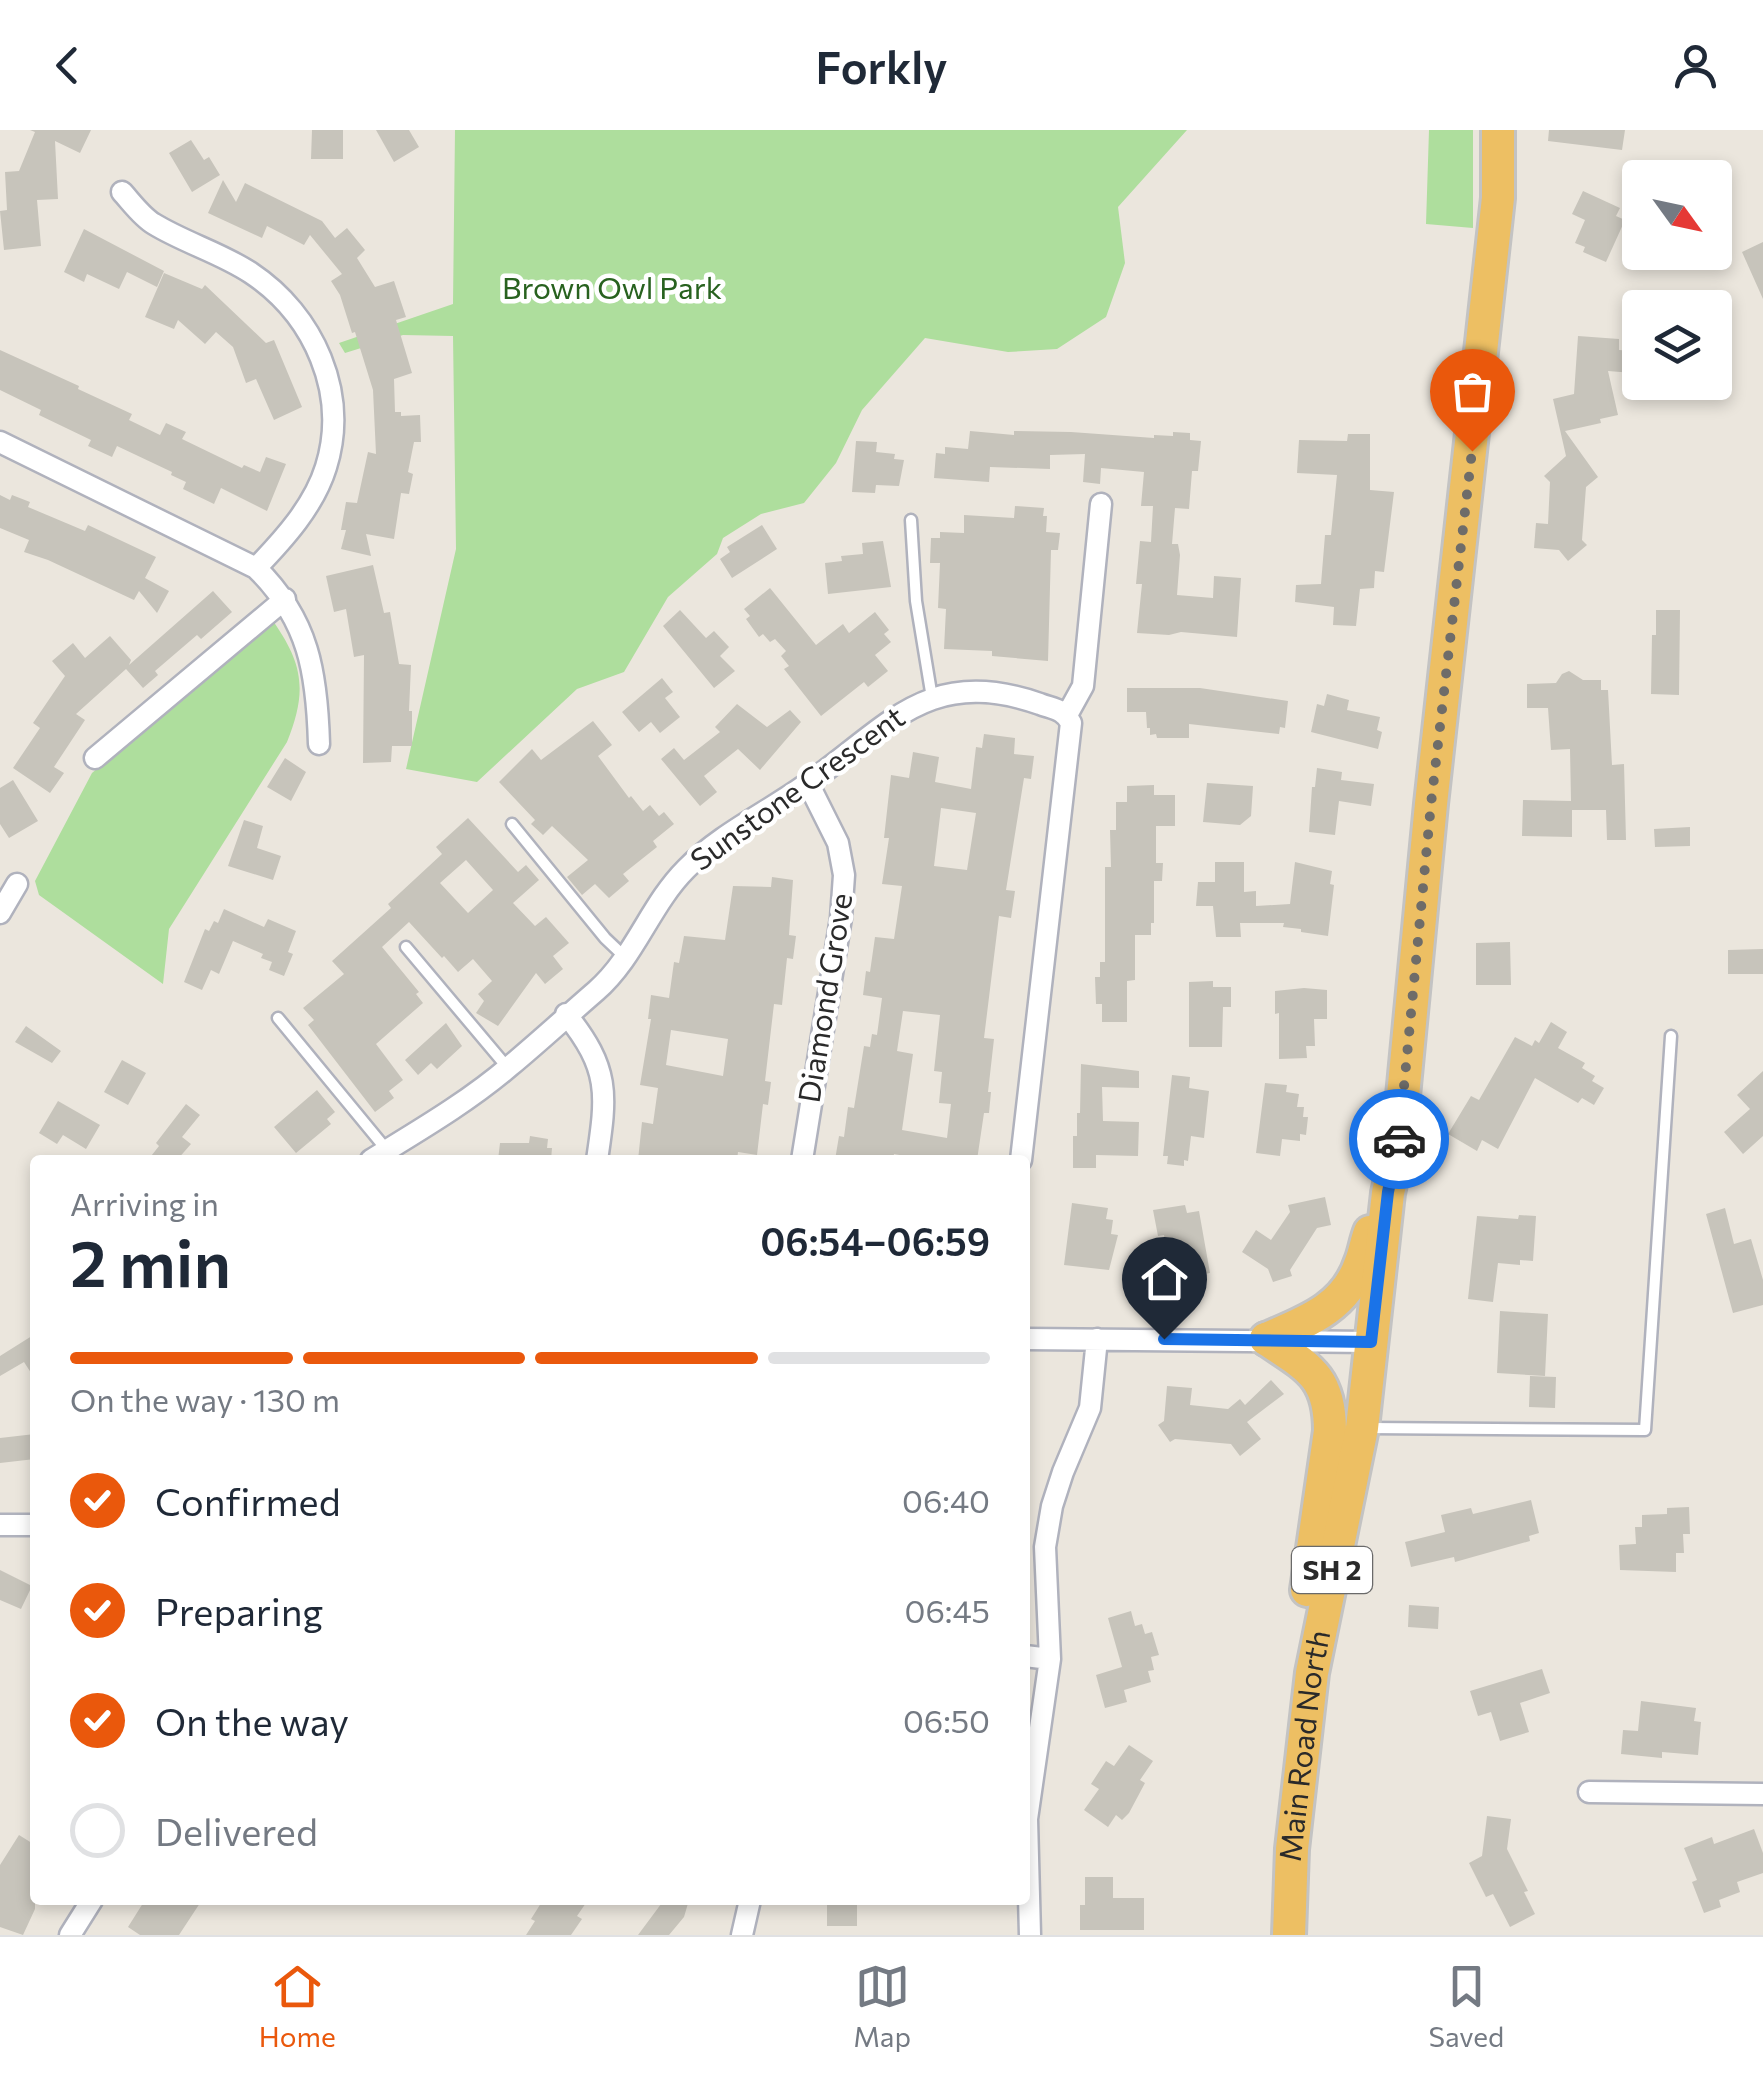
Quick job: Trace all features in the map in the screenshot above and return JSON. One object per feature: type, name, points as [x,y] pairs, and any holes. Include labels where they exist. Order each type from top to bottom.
[{"type":"highway","name":"Main Road North","points":[[1288,1935],[1292,1849],[1312,1673],[1362,1428],[1388,1192],[1398,1148],[1431,804],[1498,198],[1498,130]]},
{"type":"highway","points":[[1266,1340],[1322,1316],[1338,1301],[1361,1264],[1366,1242],[1388,1192]]},
{"type":"highway","points":[[1266,1340],[1307,1366],[1319,1379],[1330,1410],[1302,1625],[1312,1673]]},
{"type":"street","points":[[122,192],[151,223],[250,272],[280,296],[303,322],[322,356],[335,424],[326,470],[305,509],[256,568]]},
{"type":"street","points":[[0,442],[256,568],[284,599],[314,667],[319,744]]},
{"type":"street","points":[[1022,1155],[1071,734],[1067,715],[1083,686],[1101,504]]},
{"type":"street","points":[[95,758],[284,599]]},
{"type":"street","name":"Sunstone Crescent","points":[[379,1155],[508,1068],[599,989],[626,958],[686,868],[808,783],[886,721],[932,698],[970,691],[1021,696],[1067,715]]},
{"type":"street","name":"Diamond Grove","points":[[803,1155],[841,918],[844,875],[838,843],[808,783]]},
{"type":"street","points":[[0,914],[17,884]]},
{"type":"street","points":[[566,1014],[600,1065],[605,1110],[598,1155]]},
{"type":"street","points":[[1030,1339],[1371,1342]]},
{"type":"street","points":[[1030,1798],[1050,1659],[1045,1546],[1063,1472],[1090,1408],[1097,1339]]},
{"type":"street","points":[[0,1525],[30,1525]]},
{"type":"street","points":[[1030,1657],[1050,1659]]},
{"type":"street","points":[[1589,1792],[1763,1794]]},
{"type":"street","points":[[70,1935],[89,1905]]},
{"type":"street","points":[[742,1935],[749,1905]]},
{"type":"street","points":[[1029,1905],[1030,1935]]},
{"type":"lane","points":[[912,520],[916,600],[932,698]]},
{"type":"lane","points":[[512,824],[605,938],[626,958]]},
{"type":"lane","points":[[406,948],[508,1068]]},
{"type":"lane","points":[[278,1018],[379,1155]]},
{"type":"lane","points":[[1362,1428],[1645,1430],[1670,1036]]},
{"type":"green space","name":"Brown Owl Park","points":[[455,130],[1187,130],[1118,207],[1125,263],[1106,317],[1057,349],[1008,352],[925,338],[862,410],[836,463],[804,503],[761,514],[723,538],[717,554],[668,597],[624,672],[577,689],[477,782],[406,769],[456,549],[453,336],[403,335],[345,353],[339,343],[453,304]]},
{"type":"green space","points":[[1429,130],[1473,130],[1473,228],[1426,224]]},
{"type":"green space","points":[[273,621],[296,665],[298,708],[287,742],[169,929],[163,984],[39,895],[35,881],[92,773]]},
{"type":"building","points":[[30,130],[91,130],[80,153],[55,141],[58,199],[37,200],[41,246],[4,250],[0,211],[7,210],[5,172],[19,171],[35,132]]},
{"type":"building","points":[[312,130],[343,130],[343,159],[311,159]]},
{"type":"building","points":[[376,130],[409,130],[419,147],[394,162]]},
{"type":"building","points":[[1549,130],[1625,130],[1622,150],[1548,141]]},
{"type":"building","points":[[191,140],[204,160],[209,157],[220,175],[192,192],[169,153]]},
{"type":"building","points":[[223,180],[236,202],[245,183],[322,221],[335,238],[347,228],[365,250],[357,258],[375,287],[394,281],[406,317],[396,320],[412,373],[394,379],[395,412],[401,412],[401,416],[420,415],[421,442],[414,442],[408,472],[413,474],[409,494],[401,493],[394,539],[366,534],[371,556],[341,549],[346,502],[357,503],[368,452],[376,454],[373,390],[355,332],[352,333],[340,295],[331,281],[342,274],[310,235],[304,245],[267,226],[262,238],[208,213]]},
{"type":"building","points":[[1583,191],[1620,208],[1616,216],[1622,219],[1622,227],[1606,262],[1583,252],[1585,247],[1575,243],[1585,220],[1572,214]]},
{"type":"building","points":[[84,229],[164,271],[157,287],[127,272],[119,289],[87,274],[84,282],[64,272]]},
{"type":"building","points":[[1763,242],[1763,299],[1742,252]]},
{"type":"building","points":[[164,273],[202,289],[205,285],[266,343],[274,340],[302,407],[274,420],[256,379],[246,383],[233,347],[216,332],[205,344],[178,320],[174,329],[145,317]]},
{"type":"building","points":[[1578,336],[1619,339],[1622,372],[1608,371],[1618,415],[1565,431],[1598,477],[1586,487],[1582,540],[1587,545],[1568,561],[1559,550],[1534,548],[1536,523],[1548,524],[1550,482],[1544,476],[1566,456],[1553,399],[1574,394]]},
{"type":"building","points":[[0,350],[132,414],[129,420],[160,435],[166,423],[186,432],[182,439],[242,468],[244,465],[260,472],[266,457],[286,464],[267,511],[221,488],[214,504],[183,489],[186,482],[171,475],[172,472],[117,446],[112,457],[88,446],[91,440],[39,415],[41,410],[0,390]]},
{"type":"building","points":[[970,431],[1154,438],[1173,436],[1173,432],[1190,433],[1190,440],[1201,441],[1198,471],[1192,471],[1189,509],[1175,508],[1172,544],[1178,544],[1180,555],[1177,595],[1213,598],[1214,576],[1241,578],[1237,637],[1137,633],[1142,584],[1136,584],[1140,541],[1151,542],[1153,506],[1141,506],[1144,472],[1101,468],[1100,484],[1083,482],[1085,454],[1050,455],[1050,469],[990,467],[989,482],[934,478],[936,453],[945,454],[945,447],[968,449]]},
{"type":"building","points":[[1348,434],[1370,434],[1370,490],[1394,492],[1384,572],[1375,571],[1374,588],[1360,589],[1356,626],[1333,625],[1334,607],[1295,602],[1296,585],[1321,584],[1325,535],[1331,535],[1337,475],[1297,473],[1299,440],[1347,441]]},
{"type":"building","points":[[856,441],[877,442],[876,452],[895,454],[894,459],[904,460],[899,486],[876,485],[875,493],[852,492]]},
{"type":"building","points":[[0,495],[30,502],[28,507],[85,531],[88,525],[156,557],[145,578],[169,591],[157,613],[139,591],[134,600],[24,552],[29,540],[0,528]]},
{"type":"building","points":[[1015,506],[1044,508],[1046,532],[1060,533],[1058,550],[1051,550],[1048,661],[992,656],[992,651],[944,649],[946,609],[938,608],[940,563],[930,563],[931,538],[940,538],[940,532],[964,533],[964,515],[1014,518]]},
{"type":"building","points":[[762,525],[777,549],[732,578],[720,559],[730,552],[727,547]]},
{"type":"building","points":[[883,541],[891,587],[828,594],[825,563],[842,561],[841,556],[863,554],[862,543]]},
{"type":"building","points":[[373,565],[384,613],[390,612],[399,664],[411,665],[412,746],[392,746],[391,762],[363,763],[364,655],[354,657],[346,609],[334,612],[326,576]]},
{"type":"building","points":[[770,588],[816,645],[843,624],[849,633],[875,612],[889,630],[884,634],[891,642],[875,655],[888,671],[868,687],[864,682],[821,716],[784,669],[789,666],[781,656],[786,651],[775,639],[770,642],[763,634],[759,637],[746,619],[750,616],[744,609]]},
{"type":"building","points":[[213,591],[232,612],[201,639],[197,635],[155,671],[158,675],[143,688],[126,669],[76,714],[85,720],[54,767],[64,773],[50,793],[13,768],[40,728],[33,723],[65,676],[52,661],[73,643],[85,658],[110,636],[131,660],[129,665]]},
{"type":"building","points":[[680,610],[706,638],[714,631],[729,647],[720,656],[735,671],[714,688],[663,626]]},
{"type":"building","points":[[1656,610],[1680,610],[1679,695],[1651,694]]},
{"type":"building","points":[[1569,671],[1583,680],[1601,680],[1601,690],[1608,690],[1612,765],[1624,764],[1626,840],[1607,840],[1606,810],[1572,810],[1572,837],[1522,836],[1523,800],[1571,801],[1570,749],[1551,750],[1548,708],[1527,708],[1527,684],[1556,683]]},
{"type":"building","points":[[662,678],[673,692],[665,698],[680,717],[660,733],[651,722],[639,732],[622,712]]},
{"type":"building","points":[[1127,688],[1200,688],[1288,701],[1285,728],[1280,727],[1279,734],[1189,724],[1189,738],[1157,738],[1147,728],[1146,712],[1127,712]]},
{"type":"building","points":[[1327,694],[1349,700],[1347,710],[1380,717],[1378,749],[1311,732],[1317,704],[1324,706]]},
{"type":"building","points":[[737,704],[767,727],[790,710],[801,722],[760,770],[738,749],[704,776],[717,792],[700,806],[661,759],[674,748],[684,760],[720,732],[715,727]]},
{"type":"building","points":[[593,721],[612,745],[598,756],[629,798],[643,811],[650,805],[659,816],[664,812],[674,824],[653,841],[657,847],[623,874],[629,881],[609,898],[595,884],[582,895],[567,877],[588,860],[552,826],[543,835],[531,824],[535,820],[499,782],[532,749],[541,760]]},
{"type":"building","points":[[984,734],[1015,738],[1014,754],[1034,756],[1031,779],[1024,778],[1006,890],[1015,891],[1011,918],[999,916],[984,1038],[994,1039],[991,1092],[978,1155],[836,1155],[839,1136],[844,1137],[848,1107],[854,1108],[864,1046],[870,1047],[872,1034],[877,1035],[882,998],[863,995],[866,971],[870,972],[875,937],[894,939],[902,886],[882,884],[889,838],[884,838],[891,775],[909,778],[913,752],[939,757],[935,782],[971,789],[976,747],[982,748]],"holes":[[[941,808],[976,813],[967,870],[934,866]],[[903,1011],[940,1015],[934,1071],[942,1072],[939,1103],[951,1104],[947,1138],[902,1130],[913,1054],[897,1051]]]},
{"type":"building","points":[[285,758],[306,772],[291,801],[267,787]]},
{"type":"building","points":[[1317,768],[1342,772],[1341,780],[1374,784],[1371,806],[1339,801],[1335,835],[1309,832]]},
{"type":"building","points":[[13,780],[38,821],[9,838],[0,824],[0,788]]},
{"type":"building","points":[[1207,783],[1253,786],[1251,816],[1240,825],[1203,822]]},
{"type":"building","points":[[1154,785],[1154,795],[1175,795],[1175,826],[1156,826],[1156,863],[1163,863],[1162,881],[1154,881],[1154,923],[1151,935],[1135,935],[1135,980],[1127,981],[1127,1022],[1102,1022],[1102,1004],[1096,1004],[1095,977],[1100,977],[1100,962],[1105,962],[1105,867],[1111,867],[1110,830],[1116,830],[1116,802],[1127,802],[1127,786]]},
{"type":"building","points":[[468,818],[518,872],[526,865],[539,880],[513,903],[535,926],[546,917],[569,943],[553,956],[563,969],[545,984],[536,973],[498,1026],[476,1013],[484,1001],[478,994],[492,981],[473,959],[458,972],[409,922],[382,947],[419,992],[416,994],[423,1003],[376,1044],[403,1080],[389,1091],[394,1098],[375,1112],[308,1025],[314,1020],[303,1008],[344,974],[332,961],[391,908],[388,904],[442,854],[436,847]],"holes":[[[466,860],[493,890],[468,913],[440,883]]]},
{"type":"building","points":[[244,820],[263,826],[257,848],[281,856],[273,880],[228,866]]},
{"type":"building","points":[[1690,827],[1690,846],[1655,847],[1654,829]]},
{"type":"building","points":[[1215,862],[1244,862],[1244,892],[1256,891],[1256,906],[1290,904],[1295,862],[1332,871],[1328,936],[1283,927],[1284,923],[1240,923],[1241,937],[1216,937],[1213,906],[1196,906],[1198,882],[1215,882]]},
{"type":"building","points":[[772,877],[793,880],[789,935],[796,936],[793,959],[787,958],[782,1005],[774,1004],[765,1081],[771,1082],[768,1105],[763,1104],[757,1155],[738,1152],[639,1155],[642,1122],[653,1124],[658,1088],[640,1085],[651,995],[669,998],[674,962],[679,963],[684,936],[725,940],[733,886],[771,887]],"holes":[[[671,1030],[728,1039],[723,1076],[666,1065]]]},
{"type":"building","points":[[224,909],[264,927],[268,919],[296,931],[288,952],[293,954],[284,976],[269,970],[272,962],[261,958],[263,954],[233,941],[219,974],[211,970],[202,990],[184,982],[205,929],[209,931],[214,921],[218,923]]},
{"type":"building","points":[[1510,942],[1511,985],[1476,985],[1476,943]]},
{"type":"building","points":[[1763,949],[1763,974],[1728,974],[1728,950]]},
{"type":"building","points":[[1213,981],[1213,987],[1231,987],[1231,1007],[1223,1007],[1222,1047],[1189,1047],[1189,982]]},
{"type":"building","points":[[1327,990],[1327,1019],[1314,1019],[1315,1046],[1306,1046],[1307,1058],[1279,1059],[1275,991]]},
{"type":"building","points":[[1551,1022],[1567,1032],[1558,1048],[1585,1063],[1582,1068],[1604,1088],[1594,1105],[1582,1098],[1578,1103],[1535,1078],[1498,1149],[1482,1140],[1477,1151],[1448,1134],[1471,1096],[1479,1100],[1515,1037],[1532,1046],[1535,1040],[1539,1043]]},
{"type":"building","points":[[446,1023],[462,1046],[437,1069],[431,1063],[418,1075],[405,1060]]},
{"type":"building","points":[[26,1026],[61,1051],[52,1063],[15,1042]]},
{"type":"building","points":[[122,1060],[146,1073],[128,1105],[104,1092]]},
{"type":"building","points":[[1081,1064],[1139,1071],[1139,1088],[1102,1087],[1103,1121],[1139,1122],[1138,1156],[1096,1155],[1096,1168],[1073,1168]]},
{"type":"building","points":[[1763,1071],[1763,1136],[1743,1154],[1724,1132],[1750,1109],[1737,1095]]},
{"type":"building","points":[[1172,1075],[1190,1077],[1189,1088],[1209,1091],[1204,1138],[1191,1136],[1184,1166],[1167,1164],[1168,1156],[1163,1156]]},
{"type":"building","points":[[1265,1083],[1287,1085],[1286,1092],[1299,1094],[1297,1107],[1304,1107],[1303,1117],[1308,1117],[1306,1135],[1300,1134],[1300,1141],[1282,1139],[1280,1156],[1256,1153]]},
{"type":"building","points":[[317,1090],[335,1112],[327,1119],[331,1124],[296,1153],[274,1127]]},
{"type":"building","points":[[58,1101],[100,1125],[86,1149],[63,1135],[57,1144],[39,1133]]},
{"type":"building","points":[[186,1104],[200,1115],[182,1137],[191,1144],[181,1155],[152,1155],[159,1146],[156,1143]]},
{"type":"building","points":[[530,1136],[548,1139],[551,1155],[499,1155],[500,1143],[529,1143]]},
{"type":"building","points":[[1325,1197],[1331,1225],[1317,1228],[1290,1270],[1292,1276],[1273,1282],[1268,1269],[1242,1252],[1256,1230],[1271,1240],[1290,1212],[1288,1205]]},
{"type":"building","points":[[1072,1203],[1108,1208],[1106,1219],[1113,1220],[1111,1234],[1118,1235],[1109,1270],[1064,1265]]},
{"type":"building","points":[[1185,1205],[1187,1213],[1199,1211],[1210,1273],[1198,1275],[1199,1282],[1174,1287],[1164,1235],[1158,1236],[1153,1210]]},
{"type":"building","points":[[1725,1208],[1734,1244],[1751,1239],[1763,1280],[1763,1305],[1733,1313],[1706,1214]]},
{"type":"building","points":[[1519,1215],[1536,1216],[1533,1261],[1520,1260],[1520,1265],[1498,1263],[1493,1302],[1468,1299],[1477,1216],[1518,1219]]},
{"type":"building","points":[[1500,1311],[1548,1314],[1545,1376],[1497,1373]]},
{"type":"building","points":[[30,1337],[30,1371],[24,1362],[0,1376],[0,1356]]},
{"type":"building","points":[[1530,1376],[1556,1377],[1555,1408],[1529,1407]]},
{"type":"building","points":[[1271,1380],[1284,1394],[1247,1422],[1261,1439],[1240,1456],[1231,1444],[1175,1439],[1170,1442],[1158,1425],[1164,1421],[1167,1386],[1192,1388],[1190,1405],[1228,1409],[1240,1399],[1245,1405]]},
{"type":"building","points":[[30,1435],[30,1460],[0,1463],[0,1438]]},
{"type":"building","points":[[1531,1500],[1539,1533],[1529,1536],[1530,1541],[1455,1562],[1454,1557],[1411,1567],[1405,1542],[1445,1532],[1441,1515],[1471,1508],[1473,1514]]},
{"type":"building","points":[[1689,1507],[1690,1534],[1683,1534],[1684,1553],[1676,1553],[1676,1572],[1620,1570],[1619,1545],[1636,1544],[1635,1527],[1642,1527],[1642,1515],[1667,1514],[1667,1508]]},
{"type":"building","points":[[0,1570],[30,1585],[21,1609],[0,1600]]},
{"type":"building","points":[[1409,1605],[1439,1607],[1438,1629],[1408,1627]]},
{"type":"building","points":[[1131,1611],[1135,1626],[1142,1624],[1145,1634],[1152,1632],[1159,1655],[1151,1657],[1151,1682],[1124,1690],[1127,1702],[1105,1708],[1096,1675],[1122,1667],[1108,1618]]},
{"type":"building","points":[[1542,1669],[1550,1693],[1520,1703],[1529,1732],[1500,1741],[1491,1712],[1478,1716],[1470,1691]]},
{"type":"building","points":[[1641,1701],[1696,1708],[1694,1721],[1701,1722],[1698,1755],[1662,1752],[1662,1758],[1621,1754],[1623,1730],[1638,1731]]},
{"type":"building","points":[[1129,1745],[1153,1761],[1140,1780],[1145,1783],[1129,1813],[1122,1820],[1116,1815],[1108,1827],[1084,1810],[1099,1789],[1091,1784],[1106,1761],[1114,1766]]},
{"type":"building","points":[[1487,1816],[1511,1819],[1507,1849],[1535,1914],[1510,1927],[1493,1894],[1486,1897],[1469,1863],[1482,1856]]},
{"type":"building","points":[[1754,1829],[1763,1853],[1763,1873],[1737,1882],[1740,1892],[1719,1900],[1721,1907],[1704,1913],[1692,1882],[1697,1880],[1684,1848],[1712,1837],[1714,1844]]},
{"type":"building","points":[[19,1835],[30,1842],[30,1905],[35,1905],[35,1909],[23,1935],[0,1927],[0,1865]]},
{"type":"building","points":[[1085,1877],[1113,1877],[1113,1898],[1144,1898],[1144,1930],[1080,1930]]},
{"type":"building","points":[[142,1905],[199,1905],[179,1935],[140,1935],[128,1927]]},
{"type":"building","points":[[540,1905],[585,1905],[577,1916],[582,1919],[571,1935],[526,1935],[535,1921],[531,1919]]},
{"type":"building","points":[[660,1905],[688,1905],[684,1917],[669,1935],[638,1935]]},
{"type":"building","points":[[827,1905],[857,1905],[857,1926],[827,1926]]},
{"type":"way so far","points":[[1399,1139],[1431,804],[1472,451]]},
{"type":"route","points":[[1164,1339],[1371,1342],[1388,1192],[1399,1139]]}]
